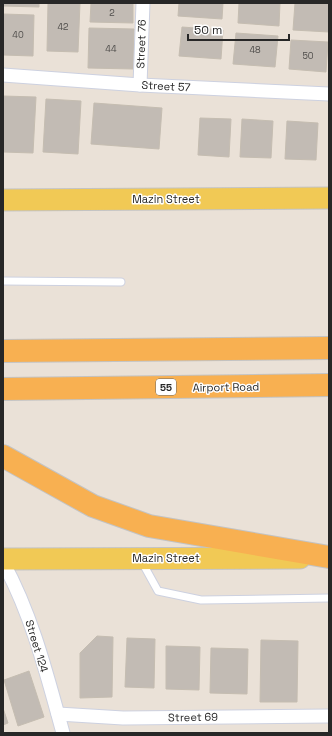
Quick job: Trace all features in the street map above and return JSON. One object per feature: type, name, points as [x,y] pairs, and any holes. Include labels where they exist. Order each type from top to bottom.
[{"type":"highway","points":[[6,350],[329,348]]},
{"type":"highway","name":"Airport Road","points":[[3,389],[329,386]]},
{"type":"highway","points":[[3,456],[93,506],[142,523],[329,558]]},
{"type":"main road","name":"Mazin Street","points":[[3,200],[329,198]]},
{"type":"main road","name":"Mazin Street","points":[[3,560],[329,558]]},
{"type":"street","name":"Street 76","points":[[140,85],[143,3]]},
{"type":"street","name":"Street 57","points":[[3,75],[140,85],[329,94]]},
{"type":"street","name":"Street 124","points":[[3,560],[14,581],[30,620],[63,733]]},
{"type":"street","name":"Street 69","points":[[58,714],[123,718],[329,716]]},
{"type":"lane","points":[[3,281],[121,282]]},
{"type":"lane","points":[[140,558],[158,590],[201,600],[329,598]]},
{"type":"building","points":[[3,3],[39,3],[39,7],[3,6]]},
{"type":"building","points":[[48,3],[80,3],[78,52],[47,51]]},
{"type":"building","points":[[91,3],[133,3],[133,23],[90,22]]},
{"type":"building","points":[[179,3],[223,3],[222,19],[178,16]]},
{"type":"building","points":[[239,3],[280,3],[279,26],[238,23]]},
{"type":"building","points":[[295,3],[329,3],[329,32],[293,30]]},
{"type":"building","points":[[3,14],[34,15],[33,56],[3,55]]},
{"type":"building","points":[[182,27],[223,30],[221,59],[179,56]]},
{"type":"building","points":[[89,28],[134,29],[133,69],[88,68]]},
{"type":"building","points":[[236,33],[278,36],[275,67],[233,64]]},
{"type":"building","points":[[291,40],[328,42],[326,72],[289,69]]},
{"type":"building","points":[[3,96],[36,97],[33,153],[3,152]]},
{"type":"building","points":[[46,99],[81,101],[78,154],[43,152]]},
{"type":"building","points":[[94,103],[162,108],[159,149],[91,144]]},
{"type":"building","points":[[200,118],[231,119],[229,157],[198,155]]},
{"type":"building","points":[[242,119],[273,121],[271,158],[240,157]]},
{"type":"building","points":[[287,121],[318,123],[316,160],[285,159]]},
{"type":"building","points":[[97,636],[113,637],[112,697],[80,698],[80,653]]},
{"type":"building","points":[[127,638],[155,639],[154,688],[125,687]]},
{"type":"building","points":[[261,640],[298,641],[297,702],[260,702]]},
{"type":"building","points":[[166,646],[200,647],[199,690],[166,689]]},
{"type":"building","points":[[211,648],[248,649],[247,694],[210,693]]},
{"type":"building","points":[[29,671],[44,717],[18,726],[4,680]]},
{"type":"building","points":[[3,708],[8,723],[3,725]]}]
